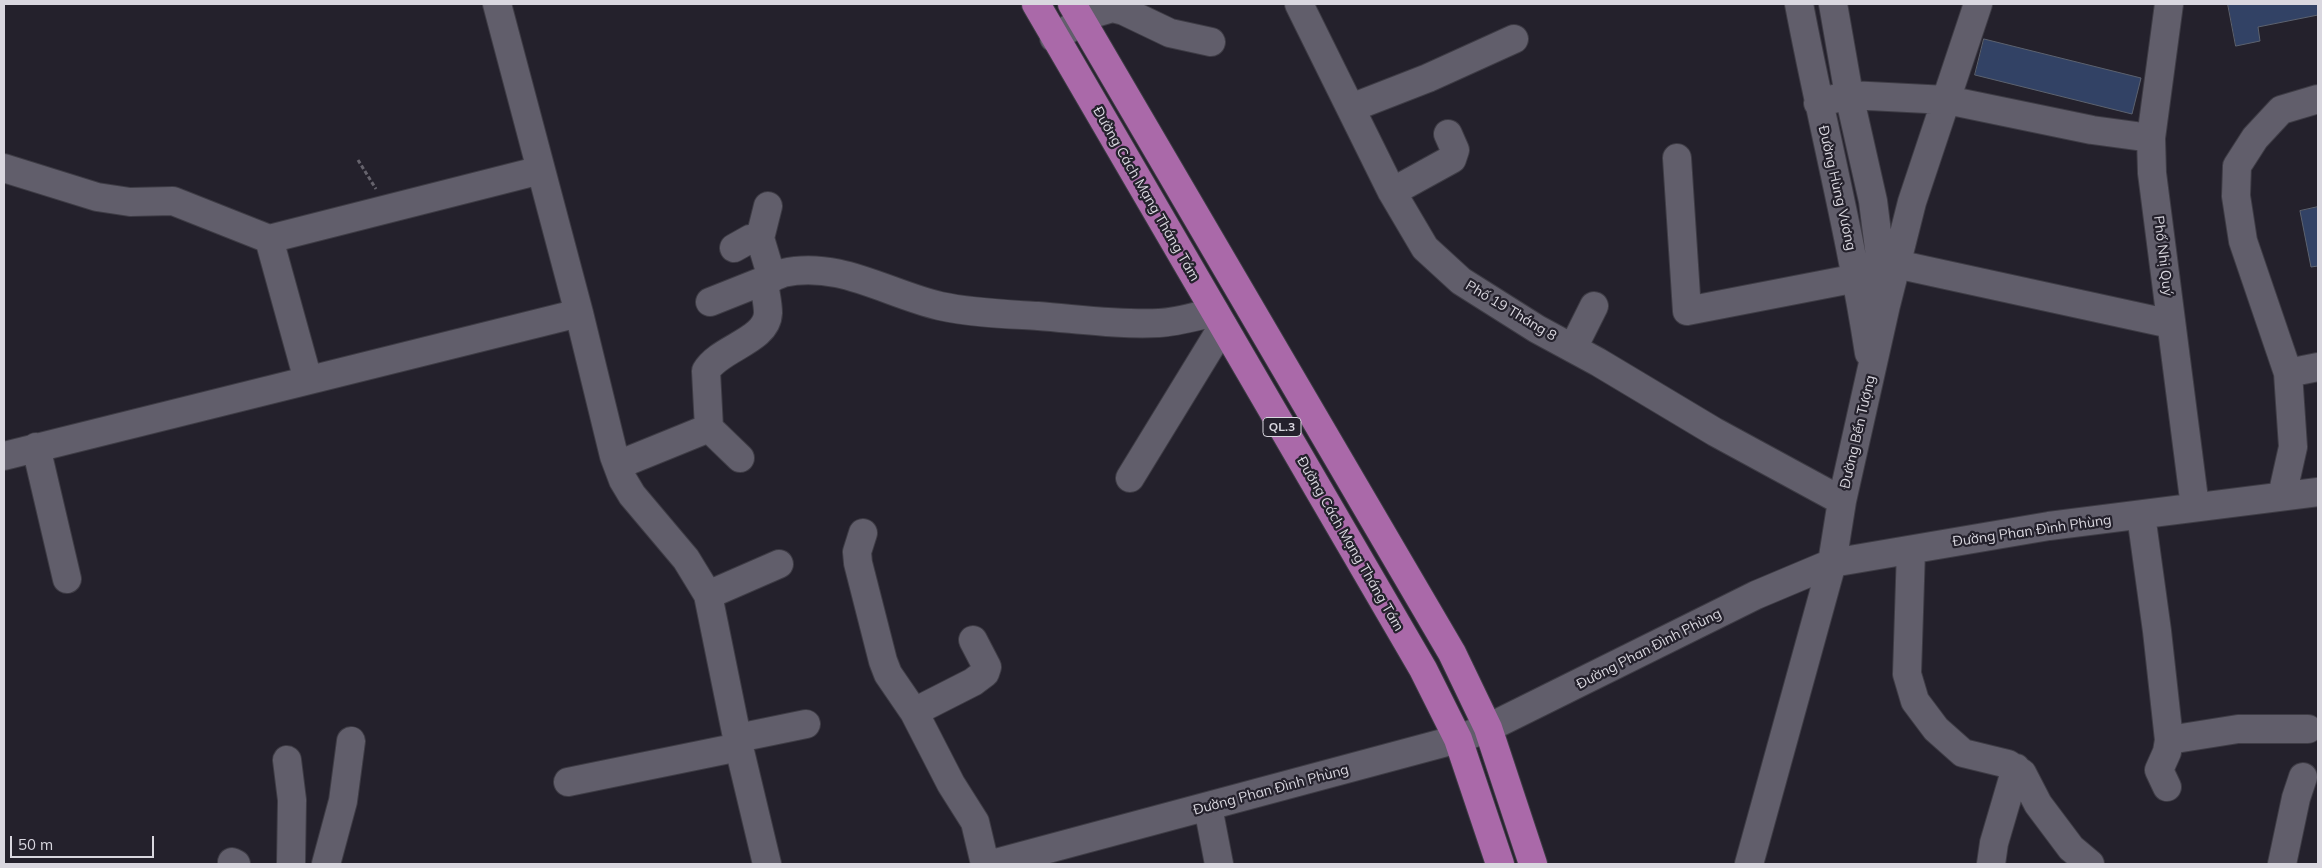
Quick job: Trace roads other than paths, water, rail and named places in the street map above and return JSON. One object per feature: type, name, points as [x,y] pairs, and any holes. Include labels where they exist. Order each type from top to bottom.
[{"type":"highway","name":"Đường Cách Mạng Tháng Tám","points":[[1036,4],[1054,38],[1424,669],[1458,739],[1500,864]]},
{"type":"highway","name":"QL.3","points":[[1078,12],[1452,653],[1488,728],[1533,864]]},
{"type":"street","points":[[497,4],[623,480],[632,495],[686,559],[708,595],[738,743],[767,864]]},
{"type":"street","name":"Phố 19 Tháng 8","points":[[1299,4],[1392,192],[1425,248],[1461,281],[1537,329],[1573,348],[1715,432],[1842,501]]},
{"type":"street","name":"Đường Hùng Vương","points":[[1799,4],[1818,103],[1858,278],[1872,372]]},
{"type":"street","name":"Đường Hùng Vương","points":[[1833,4],[1849,95],[1873,201],[1886,305]]},
{"type":"street","name":"Đường Bến Tượng","points":[[1749,864],[1832,563],[1842,501],[1886,305],[1912,202],[1978,4]]},
{"type":"street","name":"Phố Nhị Quý","points":[[2169,4],[2151,138],[2152,173],[2195,507]]},
{"type":"street","points":[[1054,38],[1078,12],[1095,13],[1112,8],[1124,11],[1170,32],[1211,42]]},
{"type":"street","points":[[1351,108],[1428,78],[1514,39]]},
{"type":"street","points":[[1818,103],[1849,95],[1947,100],[2092,130],[2151,138]]},
{"type":"street","points":[[2282,496],[2292,448],[2288,373],[2243,241],[2236,196],[2237,166],[2255,138],[2281,110],[2318,99]]},
{"type":"street","points":[[1392,192],[1452,159],[1455,150],[1448,134]]},
{"type":"street","points":[[1677,158],[1687,311],[1858,278]]},
{"type":"street","points":[[4,168],[96,197],[130,202],[173,201],[269,239],[541,170]]},
{"type":"street","points":[[740,458],[710,428],[706,371],[723,354],[763,328],[768,315],[768,280],[760,238],[768,206]]},
{"type":"street","points":[[734,248],[750,239],[760,238]]},
{"type":"street","points":[[269,239],[308,380]]},
{"type":"street","points":[[1896,264],[2171,324]]},
{"type":"street","points":[[710,302],[795,270],[825,271],[845,275],[940,306],[1080,319],[1161,323],[1219,319]]},
{"type":"street","points":[[1573,348],[1594,306]]},
{"type":"street","points":[[4,456],[579,313]]},
{"type":"street","points":[[1130,478],[1219,319]]},
{"type":"street","points":[[2288,373],[2318,367]]},
{"type":"street","points":[[618,465],[710,428]]},
{"type":"street","points":[[36,447],[68,580]]},
{"type":"street","name":"Đường Phan Đình Phùng","points":[[992,864],[1208,808],[1458,739],[1488,728],[1756,595],[1832,563],[2049,526],[2318,492]]},
{"type":"street","points":[[2141,515],[2157,631],[2169,740],[2167,752],[2159,770],[2167,787]]},
{"type":"street","points":[[863,533],[857,552],[858,564],[888,674],[914,712],[951,784],[975,822],[985,864]]},
{"type":"street","points":[[1911,550],[1908,674],[1915,701],[1936,729],[1963,753],[2016,768],[2022,773],[2038,804],[2071,848],[2090,864]]},
{"type":"street","points":[[708,595],[779,564]]},
{"type":"street","points":[[914,712],[972,682],[985,672],[987,667],[973,640]]},
{"type":"street","points":[[568,782],[738,743],[806,724]]},
{"type":"street","points":[[2169,740],[2238,729],[2308,729]]},
{"type":"street","points":[[326,864],[343,801],[351,741]]},
{"type":"street","points":[[287,760],[292,800],[290,864]]},
{"type":"street","points":[[1991,864],[1994,843],[2016,768]]},
{"type":"street","points":[[2282,864],[2296,798],[2303,777]]},
{"type":"street","points":[[1208,808],[1220,864]]}]
